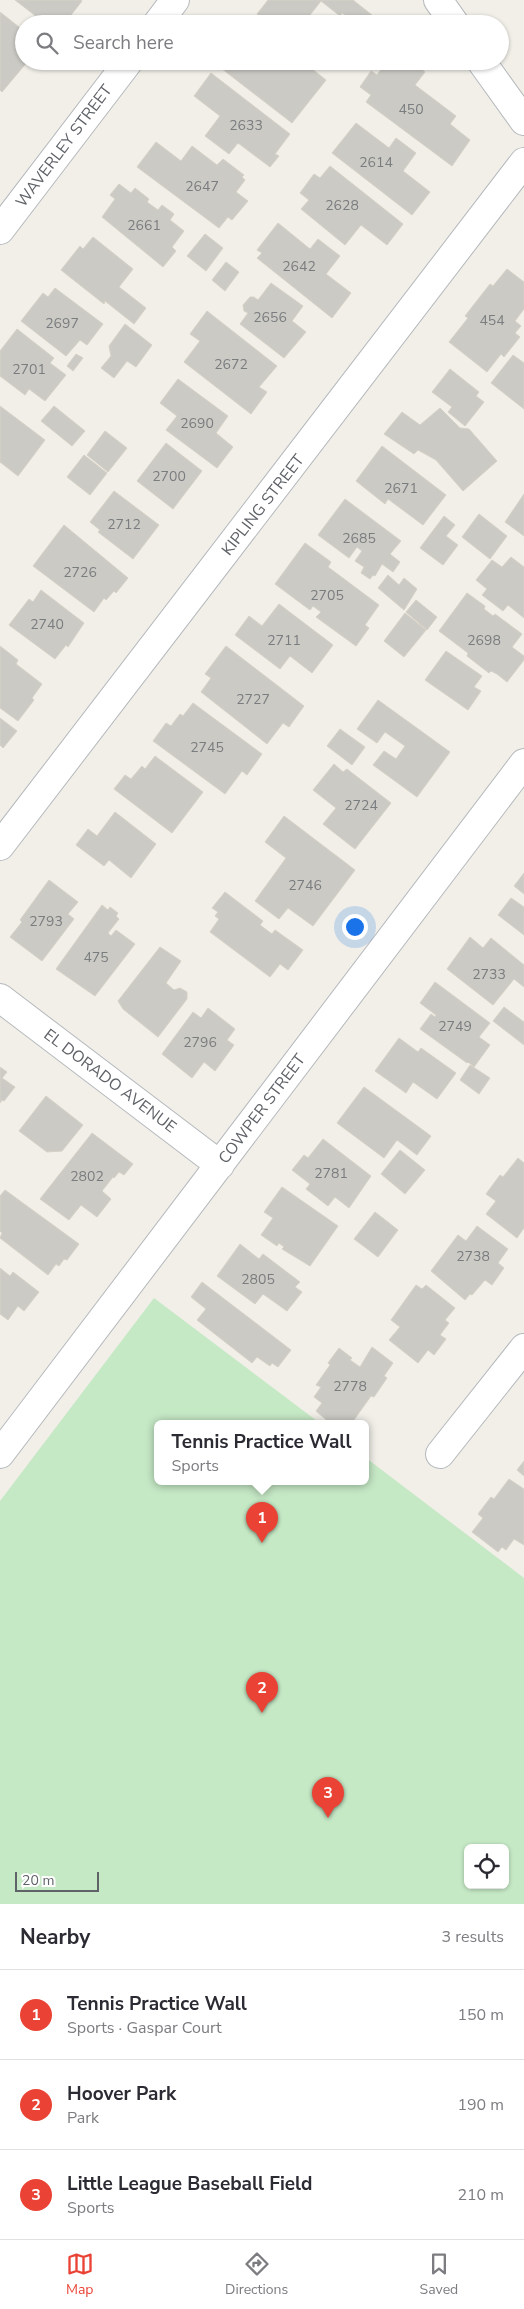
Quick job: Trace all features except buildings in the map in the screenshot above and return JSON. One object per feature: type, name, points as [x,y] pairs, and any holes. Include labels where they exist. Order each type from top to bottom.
[{"type":"street","points":[[164,15],[176,0]]},
{"type":"street","points":[[438,0],[448,15]]},
{"type":"street","name":"WAVERLEY STREET","points":[[0,230],[122,70]]},
{"type":"street","points":[[487,70],[524,121]]},
{"type":"street","name":"KIPLING STREET","points":[[0,846],[524,162]]},
{"type":"street","name":"COWPER STREET","points":[[0,1454],[524,763]]},
{"type":"street","name":"EL DORADO AVENUE","points":[[0,998],[220,1165]]},
{"type":"street","points":[[440,1454],[524,1348]]},
{"type":"green space","points":[[154,1298],[316,1420],[154,1420],[154,1485],[369,1485],[369,1460],[524,1578],[524,1904],[0,1904],[0,1501]]},
{"type":"place","name":"Tennis Practice Wall","points":[[262,1543]]},
{"type":"place","name":"Hoover Park","points":[[262,1713]]},
{"type":"place","name":"Little League Baseball Field","points":[[328,1818]]}]
